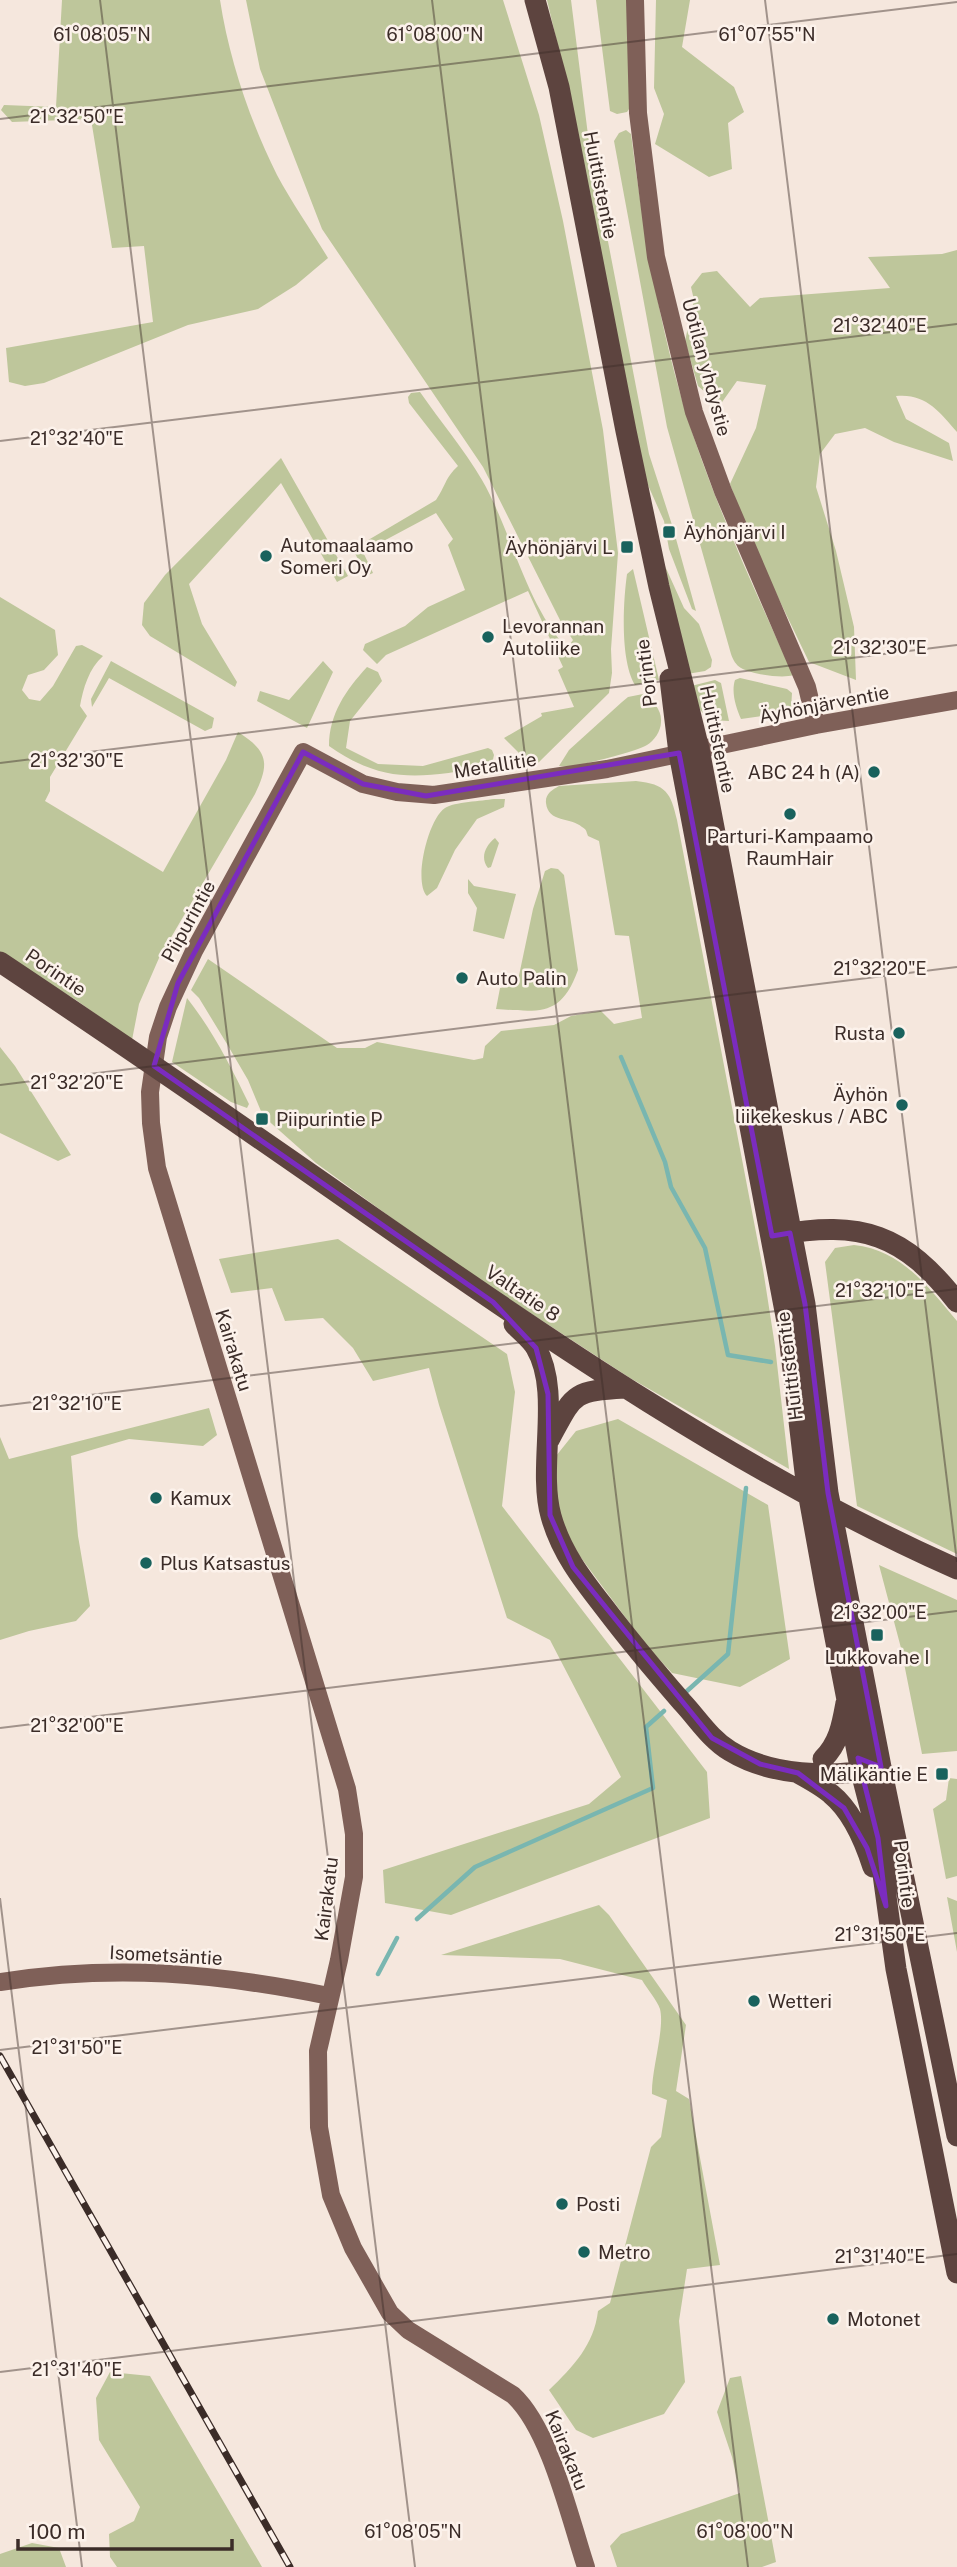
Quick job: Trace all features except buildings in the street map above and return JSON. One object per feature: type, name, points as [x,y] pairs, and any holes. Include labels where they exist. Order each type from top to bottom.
[{"type":"highway","name":"Huittistentie","points":[[535,0],[559,88],[659,587],[781,1234],[806,1481]]},
{"type":"highway","name":"Porintie","points":[[0,962],[86,1020]]},
{"type":"highway","name":"Valtatie 8","points":[[86,1020],[493,1302],[625,1388],[715,1443],[881,1535],[957,1569]]},
{"type":"highway","points":[[781,1234],[830,1228],[865,1233],[892,1243],[914,1255],[957,1303]]},
{"type":"highway","name":"Huittistentie","points":[[781,1234],[805,1304],[828,1493]]},
{"type":"highway","points":[[493,1302],[536,1348],[543,1367],[548,1394],[548,1501],[564,1550],[573,1567],[639,1652],[712,1738],[731,1752],[760,1764],[799,1773],[867,1766]]},
{"type":"highway","points":[[549,1441],[570,1401],[590,1390],[625,1388]]},
{"type":"highway","name":"Porintie","points":[[806,1481],[848,1694],[957,2136]]},
{"type":"highway","name":"Porintie","points":[[828,1493],[886,1906],[957,2273]]},
{"type":"highway","points":[[823,1759],[833,1749],[838,1737],[848,1694]]},
{"type":"highway","points":[[693,1713],[751,1747],[798,1758],[867,1766]]},
{"type":"highway","points":[[799,1773],[833,1795],[844,1808],[867,1848],[886,1906]]},
{"type":"main road","name":"Uotilan yhdystie","points":[[635,0],[638,113],[656,257],[677,346],[694,412],[723,491],[807,687],[816,726]]},
{"type":"main road","name":"Äyhönjärventie","points":[[689,751],[957,701]]},
{"type":"main road","name":"Metallitie","points":[[303,752],[363,784],[426,796],[607,769],[689,751]]},
{"type":"main road","name":"Piipurintie","points":[[151,1124],[150,1092],[158,1037],[173,995],[194,951],[303,752]]},
{"type":"main road","name":"Kairakatu","points":[[151,1124],[157,1168],[166,1199],[347,1789],[354,1834],[354,1877],[318,2051],[319,2127],[331,2195],[353,2248],[390,2313],[408,2330],[513,2395],[526,2406],[539,2428],[586,2567]]},
{"type":"main road","name":"Isometsäntie","points":[[0,1982],[115,1972],[168,1973],[229,1978],[330,1996]]},
{"type":"highlighted area","points":[[303,752],[363,784],[426,796],[679,753],[772,1236],[790,1233],[805,1304],[828,1493],[881,1767],[858,1758],[878,1838],[886,1906],[867,1848],[844,1808],[798,1773],[760,1764],[712,1738],[573,1567],[550,1515],[548,1394],[536,1348],[493,1302],[154,1066],[178,983]]},
{"type":"green space","points":[[62,0],[220,0],[235,67],[258,133],[283,185],[328,258],[296,285],[258,309],[188,325],[44,383],[25,386],[9,382],[6,348],[153,322],[144,246],[112,248],[91,119],[12,122],[1,110],[4,105],[56,107]]},
{"type":"green space","points":[[246,0],[503,0],[539,115],[563,221],[603,430],[618,553],[609,693],[536,765],[531,765],[504,738],[542,716],[541,713],[574,707],[558,670],[563,667],[528,591],[386,655],[377,664],[363,650],[365,644],[405,626],[428,607],[465,590],[448,545],[453,539],[436,513],[363,552],[373,573],[366,576],[353,549],[436,500],[458,466],[409,403],[408,397],[411,393],[420,392],[482,480],[540,611],[567,648],[573,640],[562,624],[483,467],[322,229],[260,69]]},
{"type":"green space","points":[[547,0],[571,0],[589,143],[649,454],[696,611],[692,609],[669,549],[664,521],[639,465],[569,93]]},
{"type":"green space","points":[[596,0],[629,0],[631,106],[627,112],[617,114],[610,111]]},
{"type":"green space","points":[[656,0],[690,0],[682,47],[734,87],[744,112],[728,123],[732,169],[709,177],[655,144],[664,114],[654,88]]},
{"type":"green space","points":[[626,130],[631,134],[659,308],[685,410],[721,511],[793,675],[775,676],[746,670],[736,664],[731,654],[667,427],[614,141],[619,133]]},
{"type":"green space","points":[[957,250],[957,432],[931,405],[915,397],[896,396],[906,419],[949,443],[953,461],[894,442],[865,428],[835,434],[820,454],[816,487],[836,551],[854,627],[856,680],[809,662],[752,543],[730,484],[756,428],[766,385],[737,381],[720,405],[698,386],[685,341],[694,300],[691,287],[702,273],[717,271],[750,307],[760,298],[890,288],[868,257],[942,254]]},
{"type":"green space","points":[[281,458],[348,576],[337,582],[281,483],[189,584],[202,624],[237,682],[235,687],[150,636],[142,625],[144,603],[165,575]]},
{"type":"green space","points":[[665,566],[684,608],[699,624],[712,660],[711,667],[705,671],[687,674]]},
{"type":"green space","points":[[633,569],[659,680],[635,685],[627,661],[624,631],[627,574]]},
{"type":"green space","points":[[0,597],[55,630],[58,655],[44,670],[28,675],[22,690],[29,699],[40,701],[53,686],[76,646],[82,645],[103,656],[90,673],[83,693],[80,706],[87,716],[50,777],[50,791],[45,801],[163,872],[226,760],[238,732],[255,745],[263,758],[263,774],[255,794],[159,958],[139,1004],[132,1040],[76,1000],[0,953]]},
{"type":"green space","points":[[111,661],[214,718],[212,728],[205,731],[109,678],[92,707],[91,699]]},
{"type":"green space","points":[[323,661],[333,672],[307,728],[257,701],[260,691],[289,700]]},
{"type":"green space","points":[[367,667],[378,672],[382,681],[350,721],[346,748],[378,764],[423,766],[488,748],[494,755],[492,764],[443,774],[405,775],[369,768],[329,746],[335,713]]},
{"type":"green space","points":[[740,678],[787,689],[792,693],[791,709],[785,713],[741,719],[734,690],[735,680]]},
{"type":"green space","points":[[715,680],[721,683],[729,721],[707,716],[699,708],[693,694],[691,686]]},
{"type":"green space","points":[[648,693],[661,717],[661,725],[650,743],[632,751],[572,767],[559,766],[569,750],[628,697]]},
{"type":"green space","points":[[646,782],[666,792],[677,820],[763,1269],[789,1469],[630,1378],[455,1264],[316,1163],[263,1116],[248,1080],[199,998],[191,990],[208,959],[337,1048],[365,1048],[377,1042],[474,1060],[483,1058],[485,1046],[501,1031],[554,1025],[571,1016],[601,1011],[614,1024],[642,1018],[629,936],[615,935],[599,841],[588,836],[586,830],[577,824],[555,817],[546,803],[548,795],[559,786]]},
{"type":"green space","points":[[505,799],[504,807],[477,819],[455,850],[437,888],[427,896],[422,878],[424,851],[439,814],[455,804]]},
{"type":"green space","points":[[495,838],[499,843],[491,867],[488,868],[484,860],[485,852]]},
{"type":"green space","points":[[558,869],[564,875],[578,970],[564,996],[556,1004],[525,1011],[496,1009],[500,988],[517,985],[533,909],[545,871]]},
{"type":"green space","points":[[468,879],[474,886],[516,894],[504,939],[473,931],[477,908],[468,893]]},
{"type":"green space","points":[[187,998],[228,1063],[249,1104],[247,1108],[231,1102],[172,1062]]},
{"type":"green space","points":[[0,1047],[71,1155],[58,1161],[0,1133]]},
{"type":"green space","points":[[338,1239],[507,1354],[515,1392],[502,1506],[707,1772],[710,1818],[451,1915],[385,1903],[383,1870],[589,1804],[621,1777],[550,1640],[507,1618],[429,1368],[373,1381],[353,1348],[323,1318],[285,1321],[272,1288],[231,1293],[219,1259]]},
{"type":"green space","points":[[854,1245],[871,1248],[900,1262],[924,1283],[957,1321],[957,1554],[857,1506],[825,1262],[835,1248]]},
{"type":"green space","points":[[209,1408],[217,1435],[203,1446],[129,1439],[71,1456],[78,1536],[90,1606],[76,1621],[0,1640],[0,1437],[9,1459]]},
{"type":"green space","points":[[618,1419],[768,1505],[790,1659],[740,1687],[672,1673],[646,1645],[570,1543],[559,1511],[554,1484],[556,1456],[576,1431]]},
{"type":"green space","points":[[879,1565],[957,1600],[957,1751],[922,1754],[901,1648]]},
{"type":"green space","points":[[949,1778],[957,1779],[957,1876],[946,1879],[933,1809],[946,1800]]},
{"type":"green space","points":[[947,1897],[957,1901],[957,1952]]},
{"type":"green space","points":[[599,1905],[609,1915],[686,2025],[676,2091],[689,2099],[720,2265],[687,2269],[679,2321],[685,2382],[664,2414],[593,2438],[576,2430],[549,2390],[581,2355],[592,2334],[598,2311],[610,2303],[651,2147],[661,2137],[667,2100],[652,2094],[661,2027],[660,2009],[642,1980],[560,1959],[441,1955]]},
{"type":"green space","points":[[110,2372],[150,2376],[262,2567],[117,2567],[110,2557],[109,2534],[134,2521],[140,2507],[99,2440],[96,2398]]},
{"type":"green space","points":[[741,2376],[776,2562],[762,2567],[617,2567],[610,2546],[621,2534],[740,2493],[732,2457],[717,2412],[730,2378]]},
{"type":"green space","points":[[32,2543],[59,2548],[66,2567],[0,2567],[0,2554]]},
{"type":"waterway","points":[[621,1057],[665,1162],[671,1187],[705,1248],[728,1355],[771,1362]]},
{"type":"waterway","points":[[687,1691],[728,1654],[746,1488]]},
{"type":"waterway","points":[[417,1919],[475,1867],[653,1788],[646,1727],[664,1711]]},
{"type":"waterway","points":[[378,1974],[397,1938]]},
{"type":"railway","points":[[0,2056],[290,2567]]},
{"type":"place","name":"Äyhönjärvi I","points":[[669,532]]},
{"type":"place","name":"Äyhönjärvi L","points":[[627,547]]},
{"type":"place","name":"Automaalaamo Someri Oy","points":[[266,556]]},
{"type":"place","name":"Levorannan Autoliike","points":[[488,637]]},
{"type":"place","name":"ABC 24 h (A)","points":[[874,772]]},
{"type":"place","name":"Parturi-Kampaamo RaumHair","points":[[790,814]]},
{"type":"place","name":"Auto Palin","points":[[462,978]]},
{"type":"place","name":"Rusta","points":[[899,1033]]},
{"type":"place","name":"Äyhön liikekeskus / ABC","points":[[902,1105]]},
{"type":"place","name":"Piipurintie P","points":[[262,1119]]},
{"type":"place","name":"Kamux","points":[[156,1498]]},
{"type":"place","name":"Plus Katsastus","points":[[146,1563]]},
{"type":"place","name":"Lukkovahe I","points":[[877,1635]]},
{"type":"place","name":"Mälikäntie E","points":[[942,1774]]},
{"type":"place","name":"Wetteri","points":[[754,2001]]},
{"type":"place","name":"Posti","points":[[562,2204]]},
{"type":"place","name":"Metro","points":[[584,2252]]},
{"type":"place","name":"Motonet","points":[[833,2319]]}]
